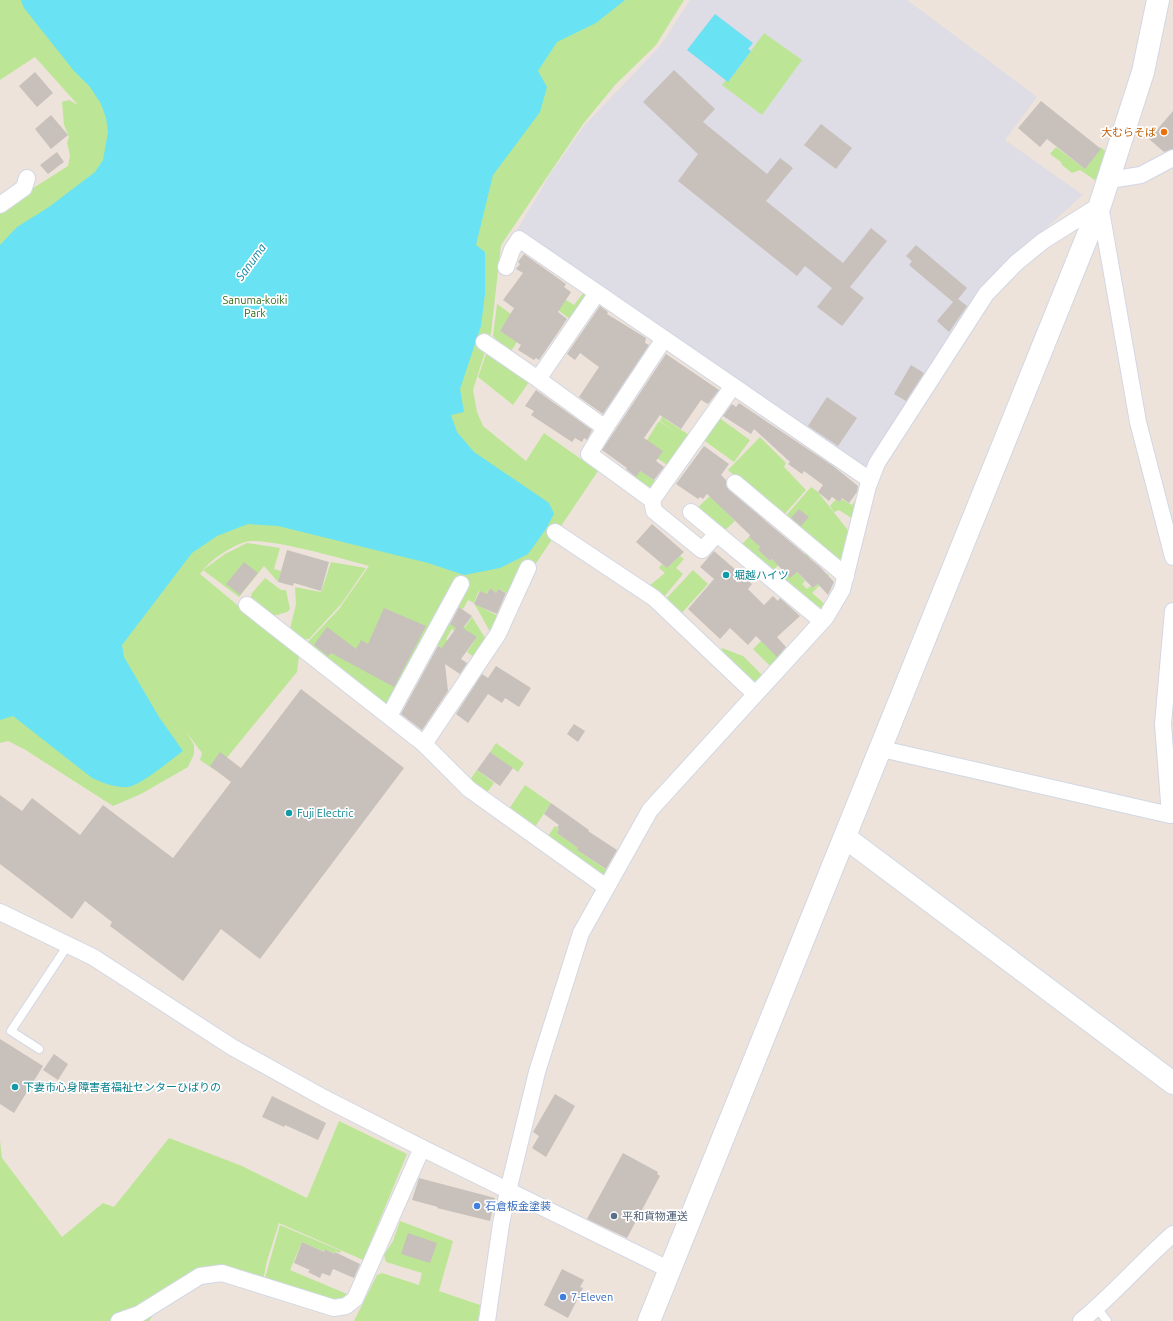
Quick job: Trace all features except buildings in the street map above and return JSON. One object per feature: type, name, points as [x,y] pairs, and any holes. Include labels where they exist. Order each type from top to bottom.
[{"type":"street","points":[[650,1321],[882,749],[1100,205],[1143,72],[1158,0]]},
{"type":"street","points":[[1109,180],[1141,175],[1173,158]]},
{"type":"street","points":[[0,205],[24,188],[27,178]]},
{"type":"street","points":[[487,1321],[501,1224],[537,1072],[581,933],[606,887],[650,810],[822,621],[842,590],[870,480],[877,462],[986,294],[1016,263],[1043,241],[1100,205]]},
{"type":"street","points":[[1100,205],[1138,422],[1173,557]]},
{"type":"street","points":[[506,267],[515,237],[870,480]]},
{"type":"street","points":[[538,379],[597,293]]},
{"type":"street","points":[[664,339],[589,454],[652,500],[654,511],[702,550],[717,534]]},
{"type":"street","points":[[484,342],[605,428]]},
{"type":"street","points":[[652,500],[733,386]]},
{"type":"street","points":[[735,483],[846,576]]},
{"type":"street","points":[[691,512],[822,621]]},
{"type":"street","points":[[554,532],[654,598],[755,694]]},
{"type":"street","points":[[424,744],[498,634],[528,568]]},
{"type":"street","points":[[389,716],[461,584]]},
{"type":"street","points":[[247,606],[424,744],[469,789],[606,887]]},
{"type":"street","points":[[882,749],[1170,814],[1164,724],[1173,611]]},
{"type":"street","points":[[846,838],[1173,1083]]},
{"type":"street","points":[[0,912],[93,957],[232,1047],[422,1148],[670,1270]]},
{"type":"street","points":[[119,1321],[139,1314],[200,1276],[222,1273],[334,1308],[346,1306],[355,1299],[422,1148]]},
{"type":"street","points":[[1081,1321],[1097,1308],[1173,1234]]},
{"type":"lane","points":[[39,1049],[11,1030],[68,945]]},
{"type":"lane","points":[[1097,1308],[1107,1321]]},
{"type":"shaded area","points":[[690,0],[907,0],[1037,97],[1005,140],[1083,195],[1024,248],[866,470],[517,230],[551,173],[584,126],[661,45]]},
{"type":"green space","name":"Sanuma","points":[[0,0],[684,0],[656,45],[615,85],[583,124],[501,245],[491,333],[473,390],[477,412],[483,426],[526,461],[544,433],[598,471],[514,596],[498,589],[496,593],[490,588],[487,594],[479,591],[474,603],[468,600],[463,609],[455,605],[389,712],[305,645],[339,609],[369,566],[287,545],[269,542],[245,542],[233,547],[214,559],[200,574],[299,656],[297,672],[216,771],[200,760],[202,753],[187,733],[194,745],[194,754],[188,767],[141,794],[113,806],[24,749],[8,741],[0,743],[0,209],[68,166],[70,155],[67,143],[69,137],[64,125],[62,102],[69,100],[78,105],[35,57],[0,80]]},
{"type":"green space","points":[[764,33],[802,60],[762,115],[722,85],[726,80],[729,81]]},
{"type":"green space","points":[[1056,147],[1085,169],[1101,147],[1108,154],[1099,183],[1080,170],[1072,173],[1062,165],[1061,162],[1050,154]]},
{"type":"green space","points":[[547,288],[574,305],[584,292],[586,299],[570,319],[541,297]]},
{"type":"green space","points":[[497,304],[511,314],[500,331],[517,342],[509,354],[493,336]]},
{"type":"green space","points":[[486,354],[529,382],[513,405],[478,377]]},
{"type":"green space","points":[[663,415],[666,417],[665,419],[692,437],[672,468],[642,448],[659,421],[676,432],[660,421]]},
{"type":"green space","points":[[718,417],[750,440],[734,462],[702,439]]},
{"type":"green space","points":[[760,437],[786,463],[784,467],[806,490],[782,517],[728,470]]},
{"type":"green space","points":[[640,471],[660,484],[654,492],[633,481]]},
{"type":"green space","points":[[811,487],[818,492],[850,533],[842,562],[839,563],[784,518]]},
{"type":"green space","points":[[710,496],[735,521],[723,532],[696,509]]},
{"type":"green space","points":[[836,499],[840,502],[842,499],[852,505],[856,499],[853,519],[839,510],[834,512],[830,506]]},
{"type":"green space","points":[[749,537],[760,547],[758,550],[770,561],[773,558],[779,564],[774,570],[769,570],[741,545]]},
{"type":"green space","points":[[247,543],[280,548],[274,569],[281,571],[278,582],[264,566],[239,597],[203,570],[225,554]]},
{"type":"green space","points":[[807,553],[810,556],[796,571],[805,581],[802,584],[807,589],[810,586],[814,588],[828,574],[829,576],[812,593],[827,606],[816,609],[782,579]]},
{"type":"green space","points":[[680,556],[684,559],[676,568],[683,574],[663,598],[649,586],[665,573],[659,568],[662,564],[667,568]]},
{"type":"green space","points":[[331,562],[366,568],[342,603],[309,639],[298,640],[290,629],[296,604],[295,587],[321,592]]},
{"type":"green space","points":[[693,570],[708,584],[679,616],[663,602]]},
{"type":"green space","points":[[265,578],[281,590],[286,590],[290,609],[287,612],[270,617],[250,600],[252,593]]},
{"type":"green space","points":[[474,603],[498,616],[493,637]]},
{"type":"green space","points":[[472,617],[489,644],[478,660],[467,652],[477,637],[458,633],[452,629],[446,639],[453,644],[448,652],[431,641],[445,620],[454,626],[457,621],[465,627]]},
{"type":"green space","points":[[766,636],[783,653],[770,666],[753,649]]},
{"type":"green space","points":[[722,648],[743,656],[762,675],[753,683],[721,654]]},
{"type":"green space","points":[[496,743],[524,763],[518,772],[490,752]]},
{"type":"green space","points":[[477,770],[494,783],[486,794],[469,781]]},
{"type":"green space","points":[[525,785],[551,803],[533,830],[507,812]]},
{"type":"green space","points":[[555,826],[559,829],[557,833],[578,848],[577,850],[607,870],[602,877],[546,839]]},
{"type":"green space","points":[[339,1121],[407,1154],[363,1260],[279,1223],[267,1261],[263,1280],[199,1267],[153,1299],[154,1314],[149,1321],[0,1321],[0,1140],[2,1158],[62,1237],[103,1203],[114,1207],[169,1138],[242,1166],[307,1198]]},
{"type":"green space","points":[[400,1221],[453,1241],[439,1291],[480,1305],[478,1321],[354,1321],[377,1275],[382,1273],[419,1285],[422,1273],[386,1262],[384,1255],[393,1241]]},
{"type":"green space","points":[[280,1225],[341,1251],[340,1253],[335,1251],[334,1254],[325,1249],[324,1252],[302,1242],[290,1270],[347,1294],[341,1299],[333,1301],[265,1278]]},
{"type":"water","name":"Sanuma","points":[[625,0],[596,23],[557,42],[538,71],[547,87],[540,112],[493,175],[476,245],[485,252],[485,294],[481,326],[460,389],[464,412],[451,415],[457,432],[474,452],[549,503],[554,514],[546,529],[528,554],[500,568],[464,575],[428,563],[278,526],[248,524],[217,536],[192,553],[122,645],[124,657],[159,717],[183,751],[148,777],[128,787],[114,786],[92,778],[13,716],[0,720],[0,245],[17,227],[49,207],[95,172],[103,160],[108,132],[106,118],[101,104],[90,87],[74,71],[24,8],[21,1]]},
{"type":"water","points":[[715,14],[753,43],[748,49],[751,51],[728,82],[687,50]]},
{"type":"place","name":"大むらそば","points":[[1164,132]]},
{"type":"place","name":"堀越ハイツ","points":[[726,575]]},
{"type":"place","name":"Fuji Electric","points":[[289,813]]},
{"type":"place","name":"下妻市心身障害者福祉センターひばりの","points":[[15,1087]]},
{"type":"place","name":"石倉板金塗装","points":[[477,1206]]},
{"type":"place","name":"平和貨物運送","points":[[614,1216]]},
{"type":"place","name":"7-Eleven","points":[[563,1297]]},
{"type":"park label","name":"Sanuma-koiki Park","points":[[255,306]]}]
